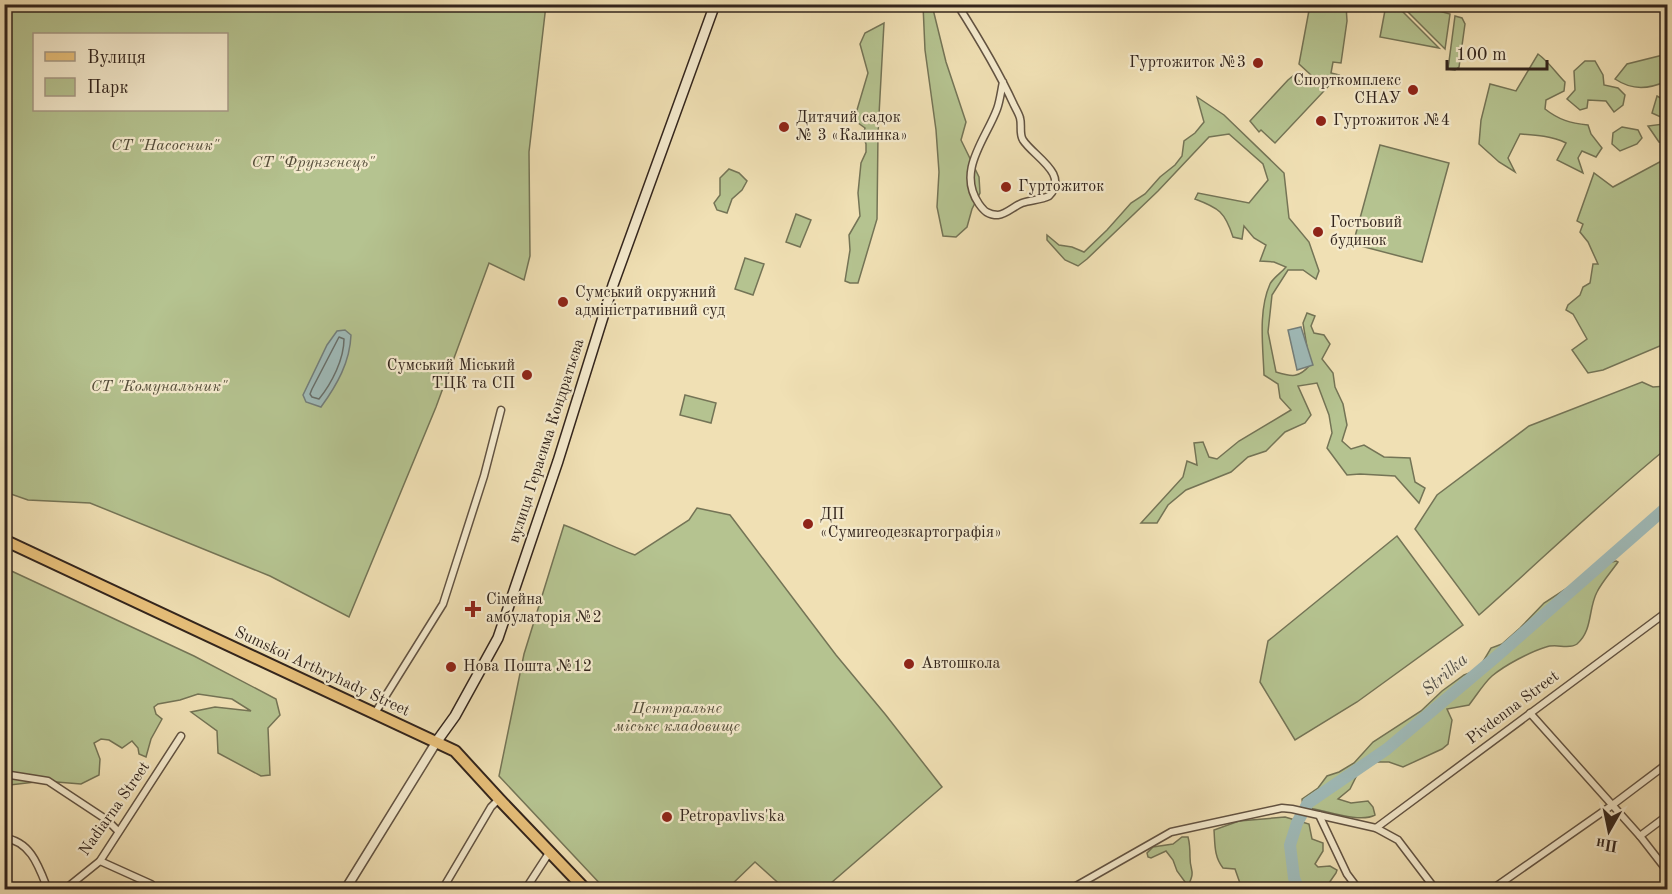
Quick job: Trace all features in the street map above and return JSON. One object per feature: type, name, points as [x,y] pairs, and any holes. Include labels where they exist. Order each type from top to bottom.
[{"type":"main road","name":"вулиця Герасима Кондратьєва","points":[[437,741],[455,716],[498,638],[558,461],[613,285],[715,4]]},
{"type":"main road","name":"Sumskoi Artbryhady Street","points":[[4,540],[455,751],[586,890]]},
{"type":"street","points":[[957,4],[982,42],[1003,82],[1020,118],[1021,138],[1055,176],[1055,184],[1049,196],[1021,203],[1004,214],[997,215],[984,211],[976,200],[971,187],[971,169],[974,154],[997,109],[1003,82]]},
{"type":"street","points":[[375,713],[443,604],[484,476],[501,410]]},
{"type":"street","name":"Pivdenna Street","points":[[1376,828],[1668,611]]},
{"type":"street","points":[[1530,713],[1640,836],[1668,872]]},
{"type":"street","name":"Nadiarna Street","points":[[64,890],[100,861],[182,736]]},
{"type":"street","points":[[345,890],[437,741]]},
{"type":"street","points":[[1491,890],[1668,763]]},
{"type":"street","points":[[4,774],[48,781],[107,820],[118,831]]},
{"type":"street","points":[[442,890],[498,799]]},
{"type":"street","points":[[1070,890],[1171,832],[1268,810],[1292,809],[1376,828],[1398,840],[1436,890]]},
{"type":"street","points":[[1319,815],[1347,874],[1359,890]]},
{"type":"street","points":[[1640,836],[1668,815]]},
{"type":"street","points":[[4,838],[13,839],[25,846],[35,859],[48,890]]},
{"type":"street","points":[[525,890],[549,853]]},
{"type":"street","points":[[100,861],[151,884],[156,890]]},
{"type":"green space","points":[[4,5],[546,5],[529,152],[530,256],[524,280],[489,263],[436,407],[349,617],[270,576],[90,503],[28,500],[5,492]]},
{"type":"green space","points":[[923,5],[932,5],[946,62],[966,122],[961,140],[979,177],[980,193],[967,227],[956,237],[943,236],[937,207],[939,172],[936,130],[925,50]]},
{"type":"green space","points":[[1310,5],[1346,5],[1347,21],[1341,63],[1333,62],[1331,73],[1339,75],[1275,143],[1261,130],[1259,132],[1250,121],[1293,76],[1303,84],[1311,75],[1299,64]]},
{"type":"green space","points":[[1386,5],[1396,5],[1439,48],[1380,37]]},
{"type":"green space","points":[[1401,5],[1432,5],[1439,11],[1450,14],[1445,49]]},
{"type":"green space","points":[[1455,16],[1462,18],[1465,24],[1459,67],[1455,70],[1448,69]]},
{"type":"green space","points":[[884,23],[878,133],[877,219],[858,283],[850,283],[845,281],[850,250],[849,235],[860,216],[858,193],[861,163],[866,152],[863,136],[865,128],[854,120],[868,73],[860,44],[865,33]]},
{"type":"green space","points":[[1538,54],[1565,82],[1564,91],[1546,100],[1545,109],[1565,120],[1588,125],[1591,134],[1602,148],[1596,157],[1582,151],[1578,158],[1583,173],[1557,160],[1566,143],[1555,139],[1520,134],[1508,158],[1515,172],[1499,162],[1479,144],[1481,120],[1490,84],[1516,91]]},
{"type":"green space","points":[[1667,54],[1667,81],[1641,88],[1628,86],[1615,79],[1627,64]]},
{"type":"green space","points":[[1585,61],[1595,61],[1603,75],[1604,85],[1618,88],[1625,95],[1623,105],[1614,112],[1606,101],[1588,100],[1587,108],[1580,110],[1567,99],[1575,90],[1574,71]]},
{"type":"green space","points":[[1657,96],[1664,100],[1667,111],[1667,144],[1659,142],[1648,126],[1664,124],[1661,117],[1652,113]]},
{"type":"green space","points":[[1197,97],[1224,115],[1284,173],[1289,218],[1309,242],[1319,271],[1316,279],[1303,270],[1288,270],[1272,295],[1268,332],[1276,372],[1295,375],[1310,365],[1303,323],[1307,313],[1315,316],[1311,326],[1314,333],[1324,335],[1330,344],[1322,359],[1333,373],[1335,387],[1343,404],[1347,425],[1342,441],[1351,449],[1364,445],[1384,457],[1410,458],[1415,482],[1425,488],[1419,503],[1395,476],[1347,475],[1327,448],[1332,433],[1329,415],[1317,383],[1298,386],[1311,415],[1305,423],[1285,432],[1266,451],[1248,457],[1231,472],[1186,490],[1168,505],[1157,523],[1141,523],[1183,477],[1187,461],[1197,465],[1194,443],[1203,442],[1209,457],[1217,459],[1239,441],[1291,410],[1280,398],[1278,384],[1264,375],[1262,341],[1266,294],[1271,282],[1286,267],[1274,262],[1260,261],[1266,245],[1254,238],[1244,226],[1242,239],[1233,237],[1220,212],[1195,199],[1198,193],[1249,203],[1268,180],[1263,164],[1229,134],[1209,137],[1158,191],[1078,266],[1065,260],[1047,240],[1047,235],[1059,245],[1084,252],[1131,203],[1145,194],[1175,165],[1182,156],[1184,141],[1204,122]]},
{"type":"green space","points":[[1622,127],[1638,130],[1642,138],[1637,144],[1620,151],[1612,144],[1613,133]]},
{"type":"green space","points":[[1380,145],[1449,163],[1422,262],[1353,244]]},
{"type":"green space","points":[[1667,158],[1667,343],[1603,370],[1588,373],[1572,350],[1587,339],[1573,314],[1566,310],[1568,305],[1580,295],[1583,287],[1590,283],[1593,264],[1598,264],[1588,242],[1580,232],[1583,224],[1577,221],[1594,173],[1613,187]]},
{"type":"green space","points":[[729,169],[739,173],[747,181],[742,190],[732,199],[727,213],[717,210],[714,203],[720,195],[720,178]]},
{"type":"green space","points":[[796,214],[811,220],[800,247],[786,242]]},
{"type":"green space","points":[[745,258],[764,264],[753,295],[735,289]]},
{"type":"green space","points":[[1642,382],[1653,387],[1667,386],[1661,453],[1479,615],[1415,529],[1437,495],[1529,426]]},
{"type":"green space","points":[[685,395],[716,403],[711,423],[680,415]]},
{"type":"green space","name":"Центральне міське кладовище","points":[[697,508],[730,515],[836,655],[942,787],[824,889],[785,889],[755,862],[727,889],[605,889],[499,776],[524,654],[564,525],[635,555],[689,520]]},
{"type":"green space","points":[[1397,536],[1463,625],[1357,702],[1295,740],[1260,682],[1268,641]]},
{"type":"green space","points":[[1618,562],[1597,592],[1586,632],[1577,644],[1550,646],[1525,655],[1492,676],[1469,705],[1447,709],[1452,720],[1448,744],[1442,749],[1403,767],[1389,762],[1377,762],[1358,773],[1350,789],[1338,799],[1351,803],[1368,801],[1375,815],[1350,817],[1303,807],[1302,799],[1318,788],[1327,776],[1354,763],[1373,742],[1421,711],[1442,691],[1464,675],[1478,670],[1491,648],[1502,644],[1544,603],[1608,563]]},
{"type":"green space","points":[[5,568],[194,656],[276,699],[280,715],[268,728],[270,775],[261,776],[218,753],[217,731],[191,712],[215,707],[251,711],[232,699],[198,694],[154,707],[156,714],[162,719],[151,739],[146,757],[139,754],[138,748],[132,741],[122,748],[109,740],[101,739],[94,743],[100,759],[99,775],[81,784],[44,781],[10,785],[5,771]]},
{"type":"green space","points":[[1285,817],[1309,824],[1312,839],[1323,843],[1323,851],[1315,864],[1318,867],[1330,866],[1337,870],[1329,883],[1330,889],[1242,889],[1235,869],[1223,868],[1220,864],[1214,830],[1239,821]]},
{"type":"green space","points":[[1182,837],[1188,837],[1190,845],[1192,874],[1188,886],[1166,851],[1151,858],[1147,853],[1153,847],[1173,844]]},
{"type":"water","points":[[1301,327],[1313,365],[1297,370],[1288,330]]},
{"type":"water","points":[[345,330],[351,335],[350,345],[337,382],[321,407],[306,402],[303,395],[327,345],[337,331]]},
{"type":"waterway","name":"Strilka","points":[[1299,890],[1294,878],[1290,845],[1297,823],[1308,803],[1387,749],[1668,506]]},
{"type":"place","name":"Гуртожиток №3","points":[[1258,63]]},
{"type":"place","name":"Спорткомплекс СНАУ","points":[[1413,90]]},
{"type":"place","name":"Гуртожиток №4","points":[[1321,121]]},
{"type":"place","name":"Дитячий садок № 3 «Калинка»","points":[[784,127]]},
{"type":"place","name":"Гуртожиток","points":[[1006,187]]},
{"type":"place","name":"Гостьовий будинок","points":[[1318,232]]},
{"type":"place","name":"Сумський окружний адміністративний суд","points":[[563,302]]},
{"type":"place","name":"Сумський Міський ТЦК та СП","points":[[527,375]]},
{"type":"place","name":"ДП «Сумигеодезкартографія»","points":[[808,524]]},
{"type":"place","name":"Сімейна амбулаторія №2","points":[[473,609]]},
{"type":"place","name":"Автошкола","points":[[909,664]]},
{"type":"place","name":"Нова Пошта №12","points":[[451,667]]},
{"type":"place","name":"Petropavlivs'ka","points":[[667,817]]},
{"type":"park label","name":"СТ \"Насосник\"","points":[[165,146]]},
{"type":"park label","name":"СТ \"Фрунзенець\"","points":[[313,163]]},
{"type":"park label","name":"СТ \"Комунальник\"","points":[[159,387]]}]
